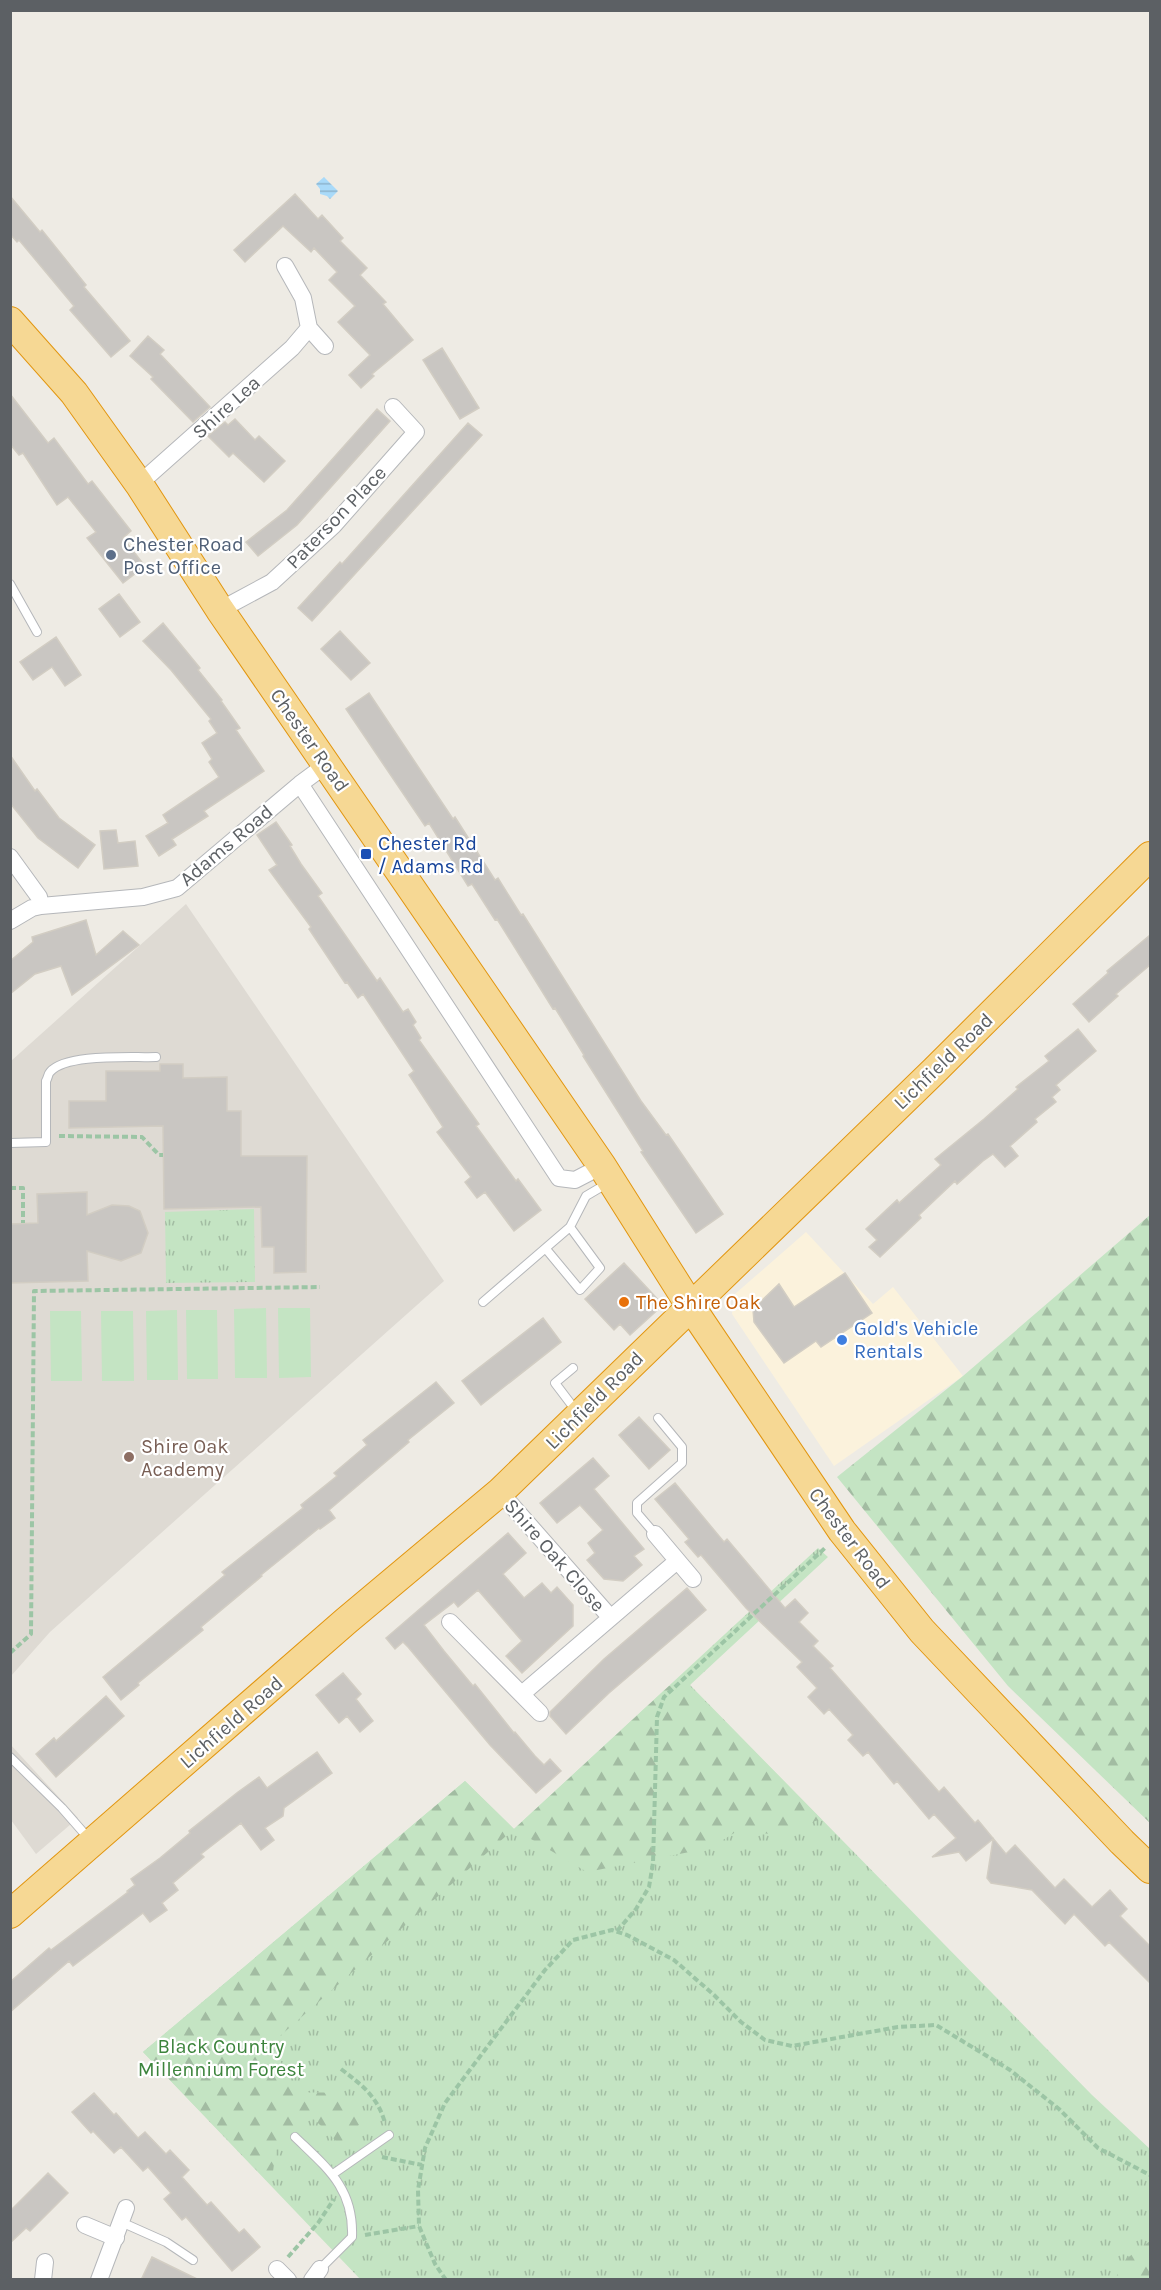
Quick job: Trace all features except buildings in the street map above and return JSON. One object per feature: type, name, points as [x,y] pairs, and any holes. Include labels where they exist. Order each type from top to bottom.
[{"type":"highway","name":"Chester Road","points":[[10,321],[74,393],[139,483],[220,610],[607,1173],[691,1307],[842,1531],[922,1631],[1150,1869]]},
{"type":"highway","name":"Lichfield Road","points":[[10,1914],[346,1621],[500,1492],[935,1070],[1150,856]]},
{"type":"street","points":[[285,266],[303,298],[309,328],[325,346]]},
{"type":"street","name":"Shire Lea","points":[[139,483],[292,348],[309,328]]},
{"type":"street","name":"Paterson Place","points":[[220,610],[272,582],[334,525],[416,432],[393,406]]},
{"type":"street","name":"Adams Road","points":[[10,921],[32,908],[41,906],[143,897],[177,888],[327,764]]},
{"type":"street","name":"Chester Road","points":[[300,784],[559,1178],[575,1180],[607,1173]]},
{"type":"street","points":[[10,857],[39,897],[41,906]]},
{"type":"street","name":"Shire Oak Close","points":[[500,1492],[610,1617]]},
{"type":"street","points":[[655,1534],[693,1579]]},
{"type":"street","name":"Shire Oak Close","points":[[523,1693],[676,1561]]},
{"type":"street","points":[[450,1622],[523,1693],[540,1713]]},
{"type":"street","points":[[85,2225],[121,2223],[99,2280]]},
{"type":"street","points":[[43,2280],[45,2262]]},
{"type":"lane","points":[[10,584],[37,632]]},
{"type":"lane","points":[[10,1143],[46,1142],[46,1081],[50,1072],[63,1063],[88,1059],[156,1057]]},
{"type":"lane","points":[[483,1302],[570,1227],[586,1196],[607,1173]]},
{"type":"lane","points":[[546,1249],[580,1290],[600,1268],[570,1227]]},
{"type":"lane","points":[[573,1368],[555,1383],[579,1415]]},
{"type":"lane","points":[[655,1534],[637,1513],[637,1503],[682,1463],[682,1447],[658,1418]]},
{"type":"lane","points":[[10,1757],[92,1843]]},
{"type":"lane","points":[[333,2174],[389,2135]]},
{"type":"lane","points":[[295,2137],[333,2174],[349,2203],[353,2221],[352,2237],[316,2274]]},
{"type":"lane","points":[[121,2223],[166,2242],[194,2260]]},
{"type":"path","points":[[46,1136],[142,1137],[159,1155],[163,1155]]},
{"type":"path","points":[[10,1188],[23,1188],[23,1223]]},
{"type":"path","points":[[10,1653],[31,1634],[34,1291],[320,1287]]},
{"type":"path","points":[[617,1931],[636,1909],[649,1887],[653,1863],[657,1716],[664,1697],[842,1531]]},
{"type":"path","points":[[446,2280],[435,2264],[419,2226],[418,2190],[425,2148],[445,2103],[545,1970],[573,1940],[612,1930],[674,1960],[741,2022],[765,2040],[792,2046],[898,2027],[936,2025],[1010,2070],[1059,2109],[1098,2148],[1150,2175]]},
{"type":"path","points":[[341,2069],[368,2089],[382,2111],[389,2135]]},
{"type":"path","points":[[364,2153],[422,2165]]},
{"type":"path","points":[[283,2274],[318,2223],[340,2185]]},
{"type":"path","points":[[352,2237],[419,2226]]},
{"type":"shaded area","name":"Shire Oak Academy","points":[[186,904],[444,1281],[50,1632],[11,1676],[11,1061]]},
{"type":"shaded area","name":"Gold's Vehicle Rentals","points":[[806,1232],[873,1304],[893,1287],[963,1376],[834,1466],[732,1314],[735,1294]]},
{"type":"shaded area","points":[[10,1744],[78,1818],[36,1854],[11,1820]]},
{"type":"green space","points":[[254,1209],[255,1282],[166,1283],[165,1212]]},
{"type":"green space","points":[[1150,1215],[1150,1823],[1008,1686],[837,1477],[963,1376]]},
{"type":"green space","points":[[266,1308],[267,1378],[235,1378],[234,1309]]},
{"type":"green space","points":[[278,1308],[310,1308],[311,1377],[279,1378]]},
{"type":"green space","points":[[177,1310],[178,1380],[147,1380],[146,1311]]},
{"type":"green space","points":[[186,1310],[217,1310],[218,1379],[187,1379]]},
{"type":"green space","points":[[50,1311],[81,1311],[82,1381],[51,1381]]},
{"type":"green space","points":[[101,1311],[133,1311],[134,1381],[102,1381]]},
{"type":"green space","points":[[818,1548],[828,1557],[690,1685],[1092,2095],[1150,2149],[1150,2279],[360,2279],[143,2052],[465,1781],[514,1829]]},
{"type":"green space","points":[[689,1685],[821,1819],[778,1835],[739,1830],[710,1848],[587,1872],[514,1829],[669,1686]]},
{"type":"green space","name":"Black Country Millennium Forest","points":[[465,1781],[514,1829],[271,2044],[297,2092],[329,2093],[345,2097],[356,2111],[361,2123],[339,2144],[308,2113],[277,2144],[271,2185],[143,2052]]},
{"type":"green space","points":[[1150,2241],[1150,2279],[1115,2279],[1126,2259]]},
{"type":"water","points":[[324,177],[338,191],[330,199],[320,194],[320,189],[316,184]]},
{"type":"place","name":"Chester Road Post Office","points":[[111,555]]},
{"type":"place","name":"Chester Rd / Adams Rd","points":[[366,854]]},
{"type":"place","name":"The Shire Oak","points":[[624,1302]]},
{"type":"place","name":"Gold's Vehicle Rentals","points":[[842,1340]]},
{"type":"place","name":"Shire Oak Academy","points":[[129,1457]]}]
